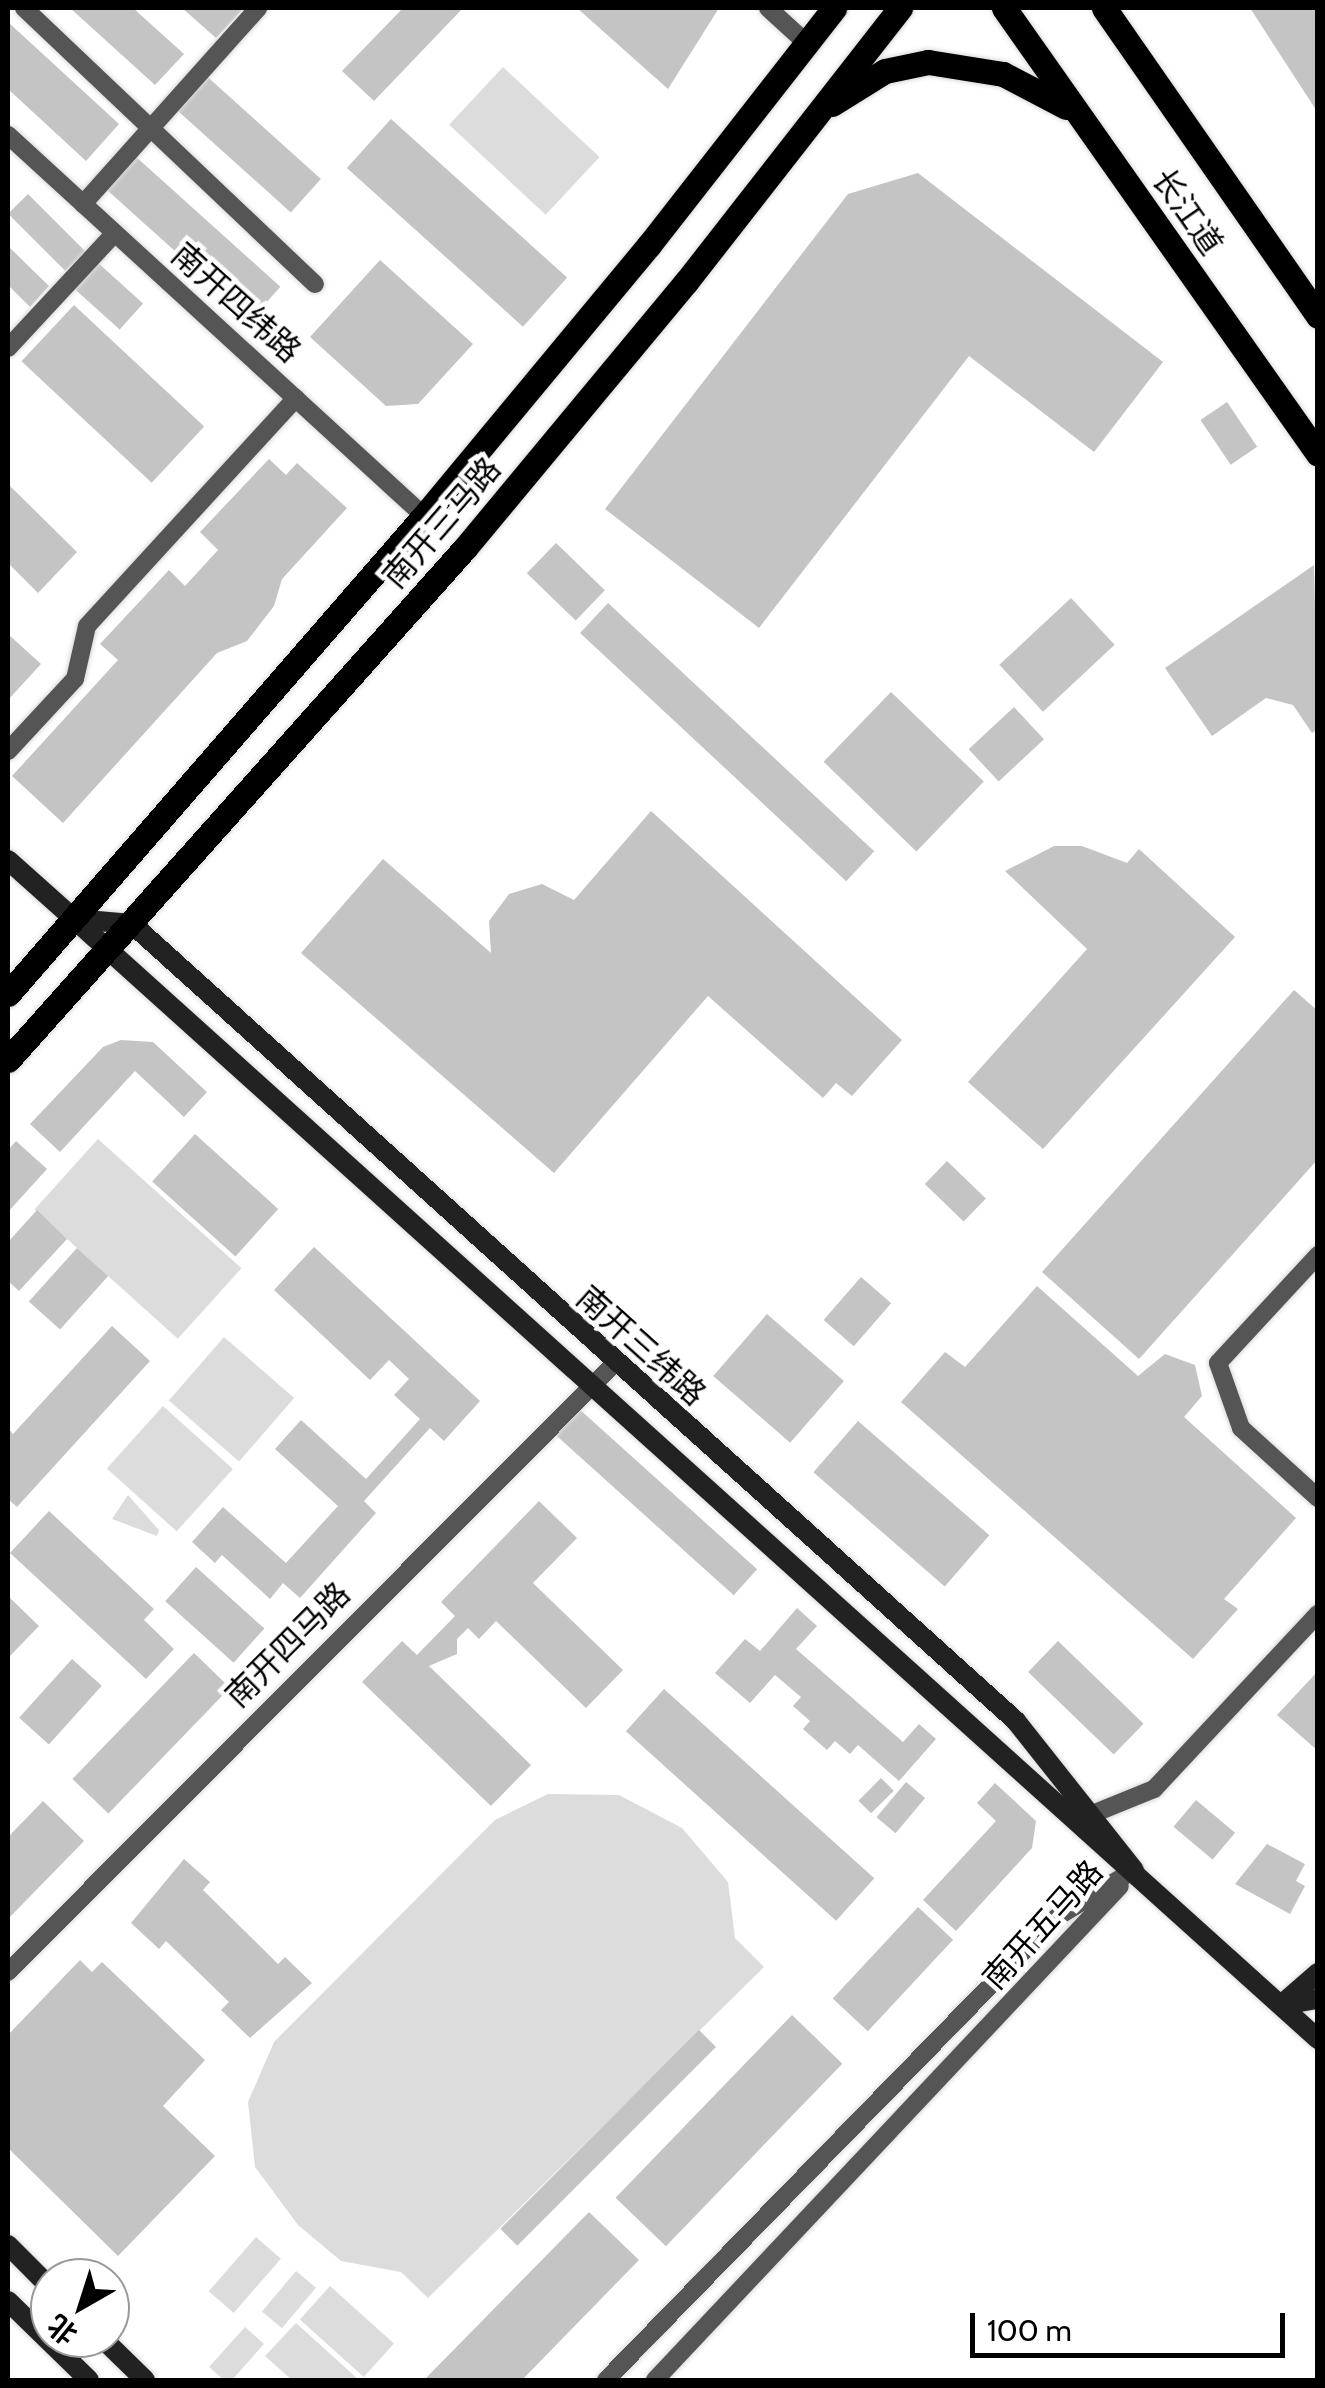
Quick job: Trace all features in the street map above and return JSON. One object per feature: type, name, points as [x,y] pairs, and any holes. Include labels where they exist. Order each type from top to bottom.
[{"type":"main road","points":[[790,65],[812,8]]},
{"type":"main road","name":"南开三马路","points":[[8,994],[424,516],[834,8]]},
{"type":"main road","name":"长江道","points":[[1004,8],[1318,454]]},
{"type":"main road","name":"长江道","points":[[1104,8],[1318,316]]},
{"type":"main road","name":"南开三马路","points":[[8,1060],[465,548],[686,282],[899,9]]},
{"type":"main road","points":[[808,121],[885,70],[928,62],[1028,82],[1079,115]]},
{"type":"street","points":[[24,8],[315,284]]},
{"type":"street","points":[[83,204],[258,8]]},
{"type":"street","points":[[768,8],[802,38]]},
{"type":"street","name":"南开四纬路","points":[[8,135],[424,516]]},
{"type":"street","points":[[8,348],[115,233]]},
{"type":"street","points":[[8,751],[75,678],[87,626],[296,398]]},
{"type":"street","name":"南开三纬路","points":[[8,860],[1318,2039]]},
{"type":"street","points":[[74,919],[132,924]]},
{"type":"street","name":"南开三纬路","points":[[132,924],[614,1363],[1016,1721],[1134,1870]]},
{"type":"street","points":[[1318,1255],[1218,1363],[1241,1428],[1318,1498]]},
{"type":"street","name":"南开四马路","points":[[8,1972],[614,1363]]},
{"type":"street","points":[[1090,1814],[1154,1789],[1318,1614]]},
{"type":"street","name":"南开五马路","points":[[606,2380],[1057,1917],[1134,1870]]},
{"type":"street","name":"南开五马路","points":[[655,2380],[1134,1870]]},
{"type":"street","points":[[1281,2005],[1318,1973]]},
{"type":"street","points":[[1281,2005],[1318,2000]]},
{"type":"street","points":[[8,2245],[30,2267]]},
{"type":"street","points":[[8,2301],[89,2380]]},
{"type":"street","points":[[122,2358],[145,2380]]},
{"type":"shaded area","points":[[503,67],[600,157],[546,215],[449,125]]},
{"type":"shaded area","points":[[98,1139],[241,1268],[178,1339],[34,1210]]},
{"type":"shaded area","points":[[224,1337],[294,1398],[239,1461],[169,1400]]},
{"type":"shaded area","points":[[163,1406],[233,1469],[177,1531],[107,1468]]},
{"type":"shaded area","points":[[128,1495],[159,1530],[157,1536],[112,1519]]},
{"type":"shaded area","points":[[548,1794],[619,1795],[682,1828],[728,1882],[735,1938],[764,1967],[428,2298],[401,2272],[341,2261],[298,2225],[255,2167],[248,2102],[274,2042],[495,1820]]},
{"type":"shaded area","points":[[256,2237],[281,2259],[234,2313],[209,2291]]},
{"type":"shaded area","points":[[296,2271],[316,2288],[282,2328],[262,2312]]},
{"type":"shaded area","points":[[330,2286],[394,2344],[364,2377],[300,2319]]},
{"type":"shaded area","points":[[296,2323],[359,2380],[292,2380],[265,2356]]},
{"type":"shaded area","points":[[245,2327],[264,2344],[232,2380],[224,2380],[209,2367]]},
{"type":"building","points":[[70,8],[133,8],[184,54],[155,85]]},
{"type":"building","points":[[182,8],[244,8],[216,38]]},
{"type":"building","points":[[403,8],[463,8],[374,101],[342,71]]},
{"type":"building","points":[[577,8],[719,8],[668,89]]},
{"type":"building","points":[[1250,8],[1318,8],[1318,113]]},
{"type":"building","points":[[8,22],[119,124],[86,161],[8,89]]},
{"type":"building","points":[[202,72],[321,179],[291,213],[172,105]]},
{"type":"building","points":[[391,119],[567,278],[523,327],[347,168]]},
{"type":"building","points":[[134,155],[280,287],[251,320],[105,188]]},
{"type":"building","points":[[918,173],[1163,362],[1094,452],[969,356],[759,628],[605,509],[848,194]]},
{"type":"building","points":[[28,194],[85,251],[65,271],[8,214]]},
{"type":"building","points":[[8,246],[49,286],[30,307],[8,285]]},
{"type":"building","points":[[380,260],[473,344],[418,404],[386,406],[310,337]]},
{"type":"building","points":[[97,262],[143,303],[120,329],[74,288]]},
{"type":"building","points":[[74,305],[204,426],[152,483],[21,361]]},
{"type":"building","points":[[1227,402],[1257,447],[1231,465],[1200,420]]},
{"type":"building","points":[[269,459],[286,475],[297,463],[347,508],[282,579],[274,606],[247,641],[217,653],[63,823],[12,776],[118,660],[100,644],[169,570],[185,586],[218,550],[200,532]]},
{"type":"building","points":[[8,484],[77,552],[38,593],[8,563]]},
{"type":"building","points":[[556,543],[605,590],[576,620],[527,573]]},
{"type":"building","points":[[1314,565],[1318,729],[1312,733],[1293,705],[1266,698],[1212,736],[1165,668]]},
{"type":"building","points":[[1071,598],[1115,645],[1043,712],[999,665]]},
{"type":"building","points":[[608,603],[874,851],[846,881],[580,633]]},
{"type":"building","points":[[8,634],[41,664],[8,700]]},
{"type":"building","points":[[891,692],[984,782],[916,851],[824,762]]},
{"type":"building","points":[[1014,707],[1044,739],[999,781],[969,749]]},
{"type":"building","points":[[651,811],[902,1040],[852,1096],[836,1083],[823,1098],[708,996],[554,1173],[301,953],[383,859],[491,953],[489,921],[509,894],[542,884],[574,900]]},
{"type":"building","points":[[1054,846],[1082,846],[1127,863],[1139,849],[1235,937],[1043,1149],[968,1082],[1087,949],[1005,871]]},
{"type":"building","points":[[1294,990],[1318,1011],[1318,1159],[1139,1359],[1042,1272]]},
{"type":"building","points":[[121,1040],[153,1042],[207,1092],[184,1117],[135,1071],[60,1152],[30,1124],[103,1047]]},
{"type":"building","points":[[195,1134],[278,1209],[235,1257],[152,1182]]},
{"type":"building","points":[[16,1141],[47,1169],[8,1212],[8,1150]]},
{"type":"building","points":[[947,1161],[986,1199],[964,1222],[925,1184]]},
{"type":"building","points":[[37,1210],[67,1239],[19,1291],[8,1281],[8,1242]]},
{"type":"building","points":[[314,1247],[480,1401],[444,1441],[430,1428],[364,1501],[376,1513],[300,1598],[283,1583],[270,1599],[222,1555],[215,1563],[192,1542],[223,1507],[286,1563],[338,1506],[275,1449],[301,1420],[366,1479],[420,1419],[394,1395],[409,1379],[389,1360],[370,1380],[274,1290]]},
{"type":"building","points":[[77,1248],[108,1276],[60,1330],[29,1302]]},
{"type":"building","points":[[861,1277],[891,1303],[854,1346],[824,1320]]},
{"type":"building","points":[[1037,1286],[1138,1376],[1165,1354],[1195,1365],[1202,1396],[1184,1417],[1296,1518],[1224,1599],[1238,1609],[1193,1659],[901,1402],[945,1352],[965,1367]]},
{"type":"building","points":[[767,1314],[844,1381],[790,1443],[713,1376]]},
{"type":"building","points":[[112,1326],[150,1361],[17,1507],[8,1499],[8,1428],[13,1434]]},
{"type":"building","points":[[578,1408],[757,1569],[734,1595],[555,1434]]},
{"type":"building","points":[[858,1421],[989,1535],[945,1586],[813,1472]]},
{"type":"building","points":[[539,1501],[577,1538],[533,1583],[623,1670],[586,1708],[496,1621],[479,1639],[468,1628],[457,1639],[457,1654],[429,1666],[531,1765],[491,1806],[362,1682],[402,1641],[417,1655],[455,1616],[441,1602]]},
{"type":"building","points":[[49,1511],[154,1609],[144,1620],[174,1649],[146,1679],[10,1553]]},
{"type":"building","points":[[196,1567],[264,1629],[234,1663],[165,1601]]},
{"type":"building","points":[[8,1599],[39,1626],[8,1658]]},
{"type":"building","points":[[797,1608],[817,1626],[796,1649],[903,1742],[919,1724],[936,1739],[899,1781],[858,1745],[850,1754],[835,1741],[827,1750],[803,1729],[810,1721],[793,1706],[801,1697],[775,1675],[750,1703],[715,1673],[745,1639],[760,1651]]},
{"type":"building","points":[[1058,1641],[1144,1724],[1114,1755],[1028,1672]]},
{"type":"building","points":[[194,1653],[230,1688],[108,1814],[72,1779]]},
{"type":"building","points":[[72,1659],[102,1686],[49,1744],[19,1718]]},
{"type":"building","points":[[1318,1671],[1318,1751],[1277,1715]]},
{"type":"building","points":[[664,1689],[874,1878],[836,1921],[626,1731]]},
{"type":"building","points":[[881,1778],[894,1791],[871,1813],[858,1801]]},
{"type":"building","points":[[906,1782],[925,1798],[896,1833],[876,1817]]},
{"type":"building","points":[[995,1783],[1036,1821],[1032,1848],[956,1931],[923,1900],[996,1821],[977,1803]]},
{"type":"building","points":[[1196,1800],[1235,1833],[1213,1860],[1174,1827]]},
{"type":"building","points":[[43,1801],[84,1841],[8,1919],[8,1837]]},
{"type":"building","points":[[1267,1844],[1305,1864],[1296,1881],[1305,1886],[1290,1914],[1235,1884]]},
{"type":"building","points":[[184,1859],[210,1882],[203,1890],[278,1964],[285,1957],[312,1983],[250,2038],[221,2010],[229,2002],[166,1941],[159,1949],[131,1923]]},
{"type":"building","points":[[918,1907],[953,1940],[868,2031],[833,1998]]},
{"type":"building","points":[[80,1960],[92,1972],[102,1962],[205,2060],[163,2106],[215,2156],[118,2256],[8,2148],[8,2035]]},
{"type":"building","points":[[792,2015],[842,2064],[666,2246],[616,2198]]},
{"type":"building","points":[[699,2030],[716,2047],[517,2246],[500,2229]]},
{"type":"building","points":[[589,2212],[639,2260],[522,2380],[424,2380]]}]
